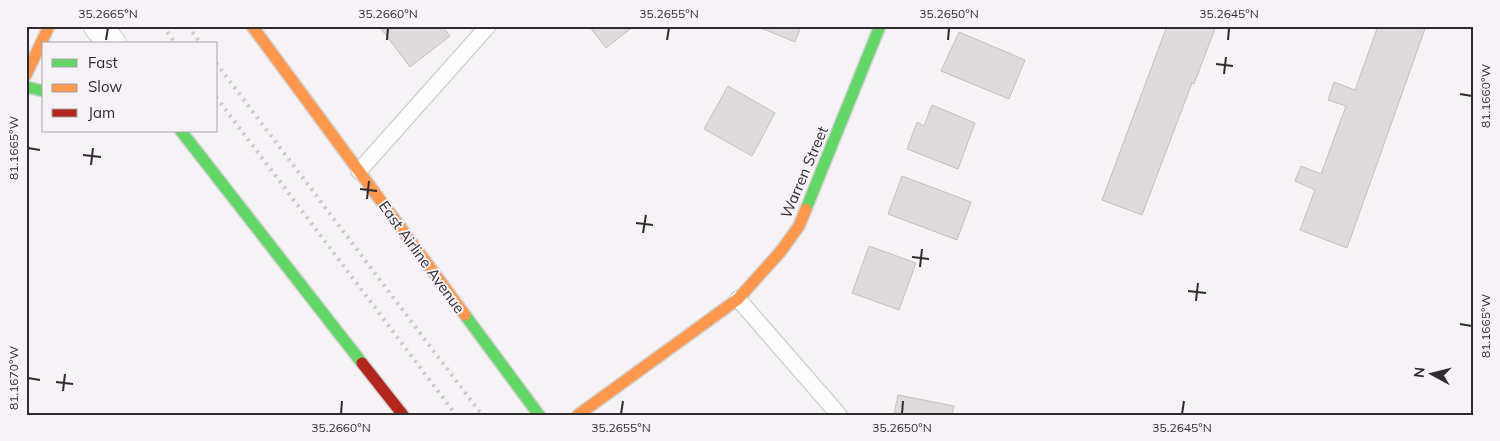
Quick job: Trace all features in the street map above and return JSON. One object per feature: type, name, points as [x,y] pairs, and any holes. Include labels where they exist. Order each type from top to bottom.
[{"type":"street","points":[[26,75],[49,26]]},
{"type":"street","points":[[98,26],[110,42]]},
{"type":"street","name":"East Airline Avenue","points":[[252,26],[539,415]]},
{"type":"street","name":"Warren Street","points":[[578,415],[738,300],[781,251],[798,226],[880,26]]},
{"type":"street","points":[[26,87],[42,91]]},
{"type":"street","points":[[182,132],[403,415]]},
{"type":"lane","points":[[359,171],[488,26]]},
{"type":"lane","points":[[738,300],[839,415]]},
{"type":"building","points":[[379,26],[442,26],[450,36],[410,67]]},
{"type":"building","points":[[589,26],[634,26],[606,48]]},
{"type":"building","points":[[756,26],[801,26],[795,42]]},
{"type":"building","points":[[1167,26],[1216,26],[1194,84],[1192,83],[1142,215],[1102,200]]},
{"type":"building","points":[[1378,26],[1426,26],[1347,248],[1300,230],[1315,190],[1295,181],[1301,166],[1321,174],[1346,106],[1328,100],[1334,82],[1355,90]]},
{"type":"building","points":[[959,32],[1025,60],[1009,99],[941,71]]},
{"type":"building","points":[[728,86],[775,113],[752,156],[704,129]]},
{"type":"building","points":[[932,105],[975,123],[958,169],[907,149],[917,122],[924,126]]},
{"type":"building","points":[[902,176],[971,202],[957,240],[888,214]]},
{"type":"building","points":[[869,246],[916,263],[899,310],[852,293]]},
{"type":"building","points":[[898,395],[954,406],[952,415],[894,415]]},
{"type":"railway","points":[[163,26],[175,42]]},
{"type":"railway","points":[[188,26],[200,42]]},
{"type":"railway","points":[[218,66],[482,415]]},
{"type":"railway","points":[[218,100],[456,415]]},
{"type":"traffic: fast","points":[[806,209],[880,26]]},
{"type":"traffic: fast","points":[[26,87],[42,91]]},
{"type":"traffic: fast","points":[[182,132],[362,363]]},
{"type":"traffic: fast","points":[[465,315],[539,415]]},
{"type":"traffic: slow","points":[[26,75],[49,26]]},
{"type":"traffic: slow","points":[[252,26],[465,315]]},
{"type":"traffic: slow","points":[[578,415],[738,299],[781,251],[799,226],[806,209]]},
{"type":"traffic: jam","points":[[362,363],[403,415]]}]
